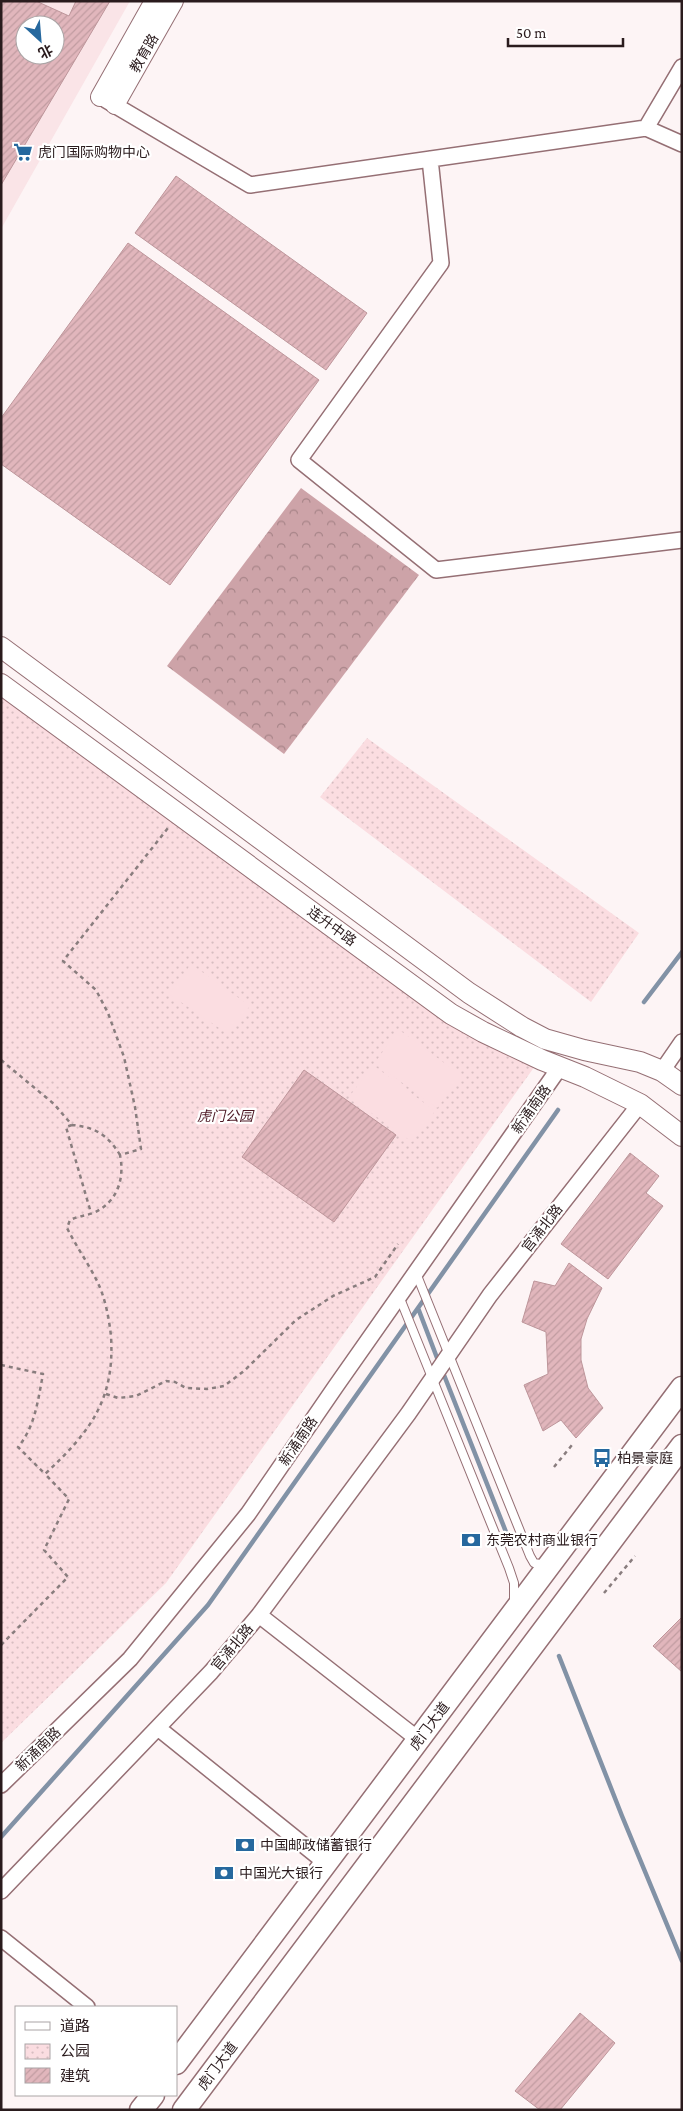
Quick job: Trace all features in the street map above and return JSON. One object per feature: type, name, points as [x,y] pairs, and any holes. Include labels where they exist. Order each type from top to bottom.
[{"type":"main road","name":"连升中路","points":[[1,647],[470,993],[522,1027],[545,1039],[584,1050],[640,1062],[662,1071],[682,1085]]},
{"type":"main road","name":"连升中路","points":[[1,684],[451,1014],[483,1032],[640,1104],[682,1136]]},
{"type":"main road","name":"虎门大道","points":[[178,2060],[682,1388]]},
{"type":"main road","name":"虎门大道","points":[[184,2110],[682,1446]]},
{"type":"main road","points":[[141,2110],[152,2096]]},
{"type":"street","name":"教育路","points":[[107,101],[154,1]]},
{"type":"street","name":"教育路","points":[[107,101],[174,1]]},
{"type":"street","points":[[646,128],[682,67]]},
{"type":"street","points":[[107,101],[250,185],[646,128],[682,144]]},
{"type":"street","points":[[430,159],[441,263],[299,460],[436,570],[682,540]]},
{"type":"street","points":[[662,1071],[682,1042]]},
{"type":"street","name":"新涌南路","points":[[1,1785],[130,1659],[248,1514],[419,1279],[560,1067]]},
{"type":"street","name":"官涌北路","points":[[1,1891],[211,1672],[259,1615],[433,1379],[490,1295],[640,1104]]},
{"type":"street","points":[[259,1615],[419,1740]]},
{"type":"street","points":[[158,1728],[326,1863]]},
{"type":"street","points":[[1,1938],[86,2006]]},
{"type":"lane","points":[[419,1279],[530,1556],[534,1563],[538,1565],[546,1565],[552,1562]]},
{"type":"lane","points":[[402,1303],[510,1568],[515,1597],[511,1616]]},
{"type":"path","points":[[120,1155],[141,1149],[124,1057],[108,1013],[96,990],[63,961],[169,827]]},
{"type":"path","points":[[1,1060],[54,1104],[72,1125]]},
{"type":"path","points":[[45,1474],[63,1457],[91,1423],[106,1394],[112,1359],[110,1320],[98,1282],[67,1228],[70,1220],[91,1213],[103,1208],[116,1194],[122,1179],[122,1165],[120,1155],[110,1140],[99,1131],[86,1126],[72,1125],[66,1127],[91,1213]]},
{"type":"path","points":[[106,1394],[118,1398],[136,1396],[166,1381],[175,1382],[186,1388],[207,1389],[224,1386],[244,1371],[296,1320],[333,1296],[374,1277],[398,1244]]},
{"type":"path","points":[[1,1365],[43,1374],[33,1419],[27,1436],[18,1447],[69,1498],[44,1550],[68,1576],[1,1645]]},
{"type":"path","points":[[554,1467],[572,1445]]},
{"type":"path","points":[[604,1593],[635,1556]]},
{"type":"shaded area","name":"虎门国际购物中心","points":[[1,1],[130,1],[1,229]]},
{"type":"green space","points":[[301,488],[419,575],[284,754],[167,666]]},
{"type":"green space","name":"虎门公园","points":[[1,676],[535,1066],[166,1583],[1,1743]]},
{"type":"green space","points":[[367,738],[639,933],[591,1002],[320,797]]},
{"type":"green space","points":[[191,964],[250,1006],[228,1034],[169,994]]},
{"type":"green space","points":[[398,1029],[462,1076],[437,1108],[375,1063]]},
{"type":"green space","points":[[373,1065],[435,1111],[412,1142],[349,1097]]},
{"type":"building","points":[[1,1],[110,1],[1,185]]},
{"type":"building","points":[[36,1],[76,1],[69,16]]},
{"type":"building","points":[[176,176],[367,313],[326,370],[135,233]]},
{"type":"building","points":[[128,243],[319,380],[170,585],[1,464],[1,418]]},
{"type":"building","points":[[304,1070],[396,1135],[334,1222],[242,1157]]},
{"type":"building","points":[[630,1153],[659,1176],[646,1193],[663,1206],[608,1279],[561,1244]]},
{"type":"building","points":[[569,1263],[602,1288],[587,1319],[581,1339],[581,1360],[588,1388],[603,1408],[576,1438],[561,1420],[543,1431],[524,1385],[548,1374],[546,1332],[522,1322],[534,1281],[555,1286]]},
{"type":"building","points":[[682,1617],[682,1672],[653,1646]]},
{"type":"building","points":[[580,2013],[615,2043],[560,2110],[540,2110],[515,2091]]},
{"type":"waterway","points":[[644,1002],[682,952]]},
{"type":"waterway","points":[[1,1837],[208,1605],[558,1110]]},
{"type":"waterway","points":[[418,1308],[439,1363]]},
{"type":"waterway","points":[[442,1370],[506,1532]]},
{"type":"waterway","points":[[559,1656],[682,1961]]},
{"type":"place","name":"虎门国际购物中心","points":[[23,152]]},
{"type":"place","name":"柏景豪庭","points":[[602,1458]]},
{"type":"place","name":"东莞农村商业银行","points":[[471,1540]]},
{"type":"place","name":"中国邮政储蓄银行","points":[[245,1845]]},
{"type":"place","name":"中国光大银行","points":[[224,1873]]}]
